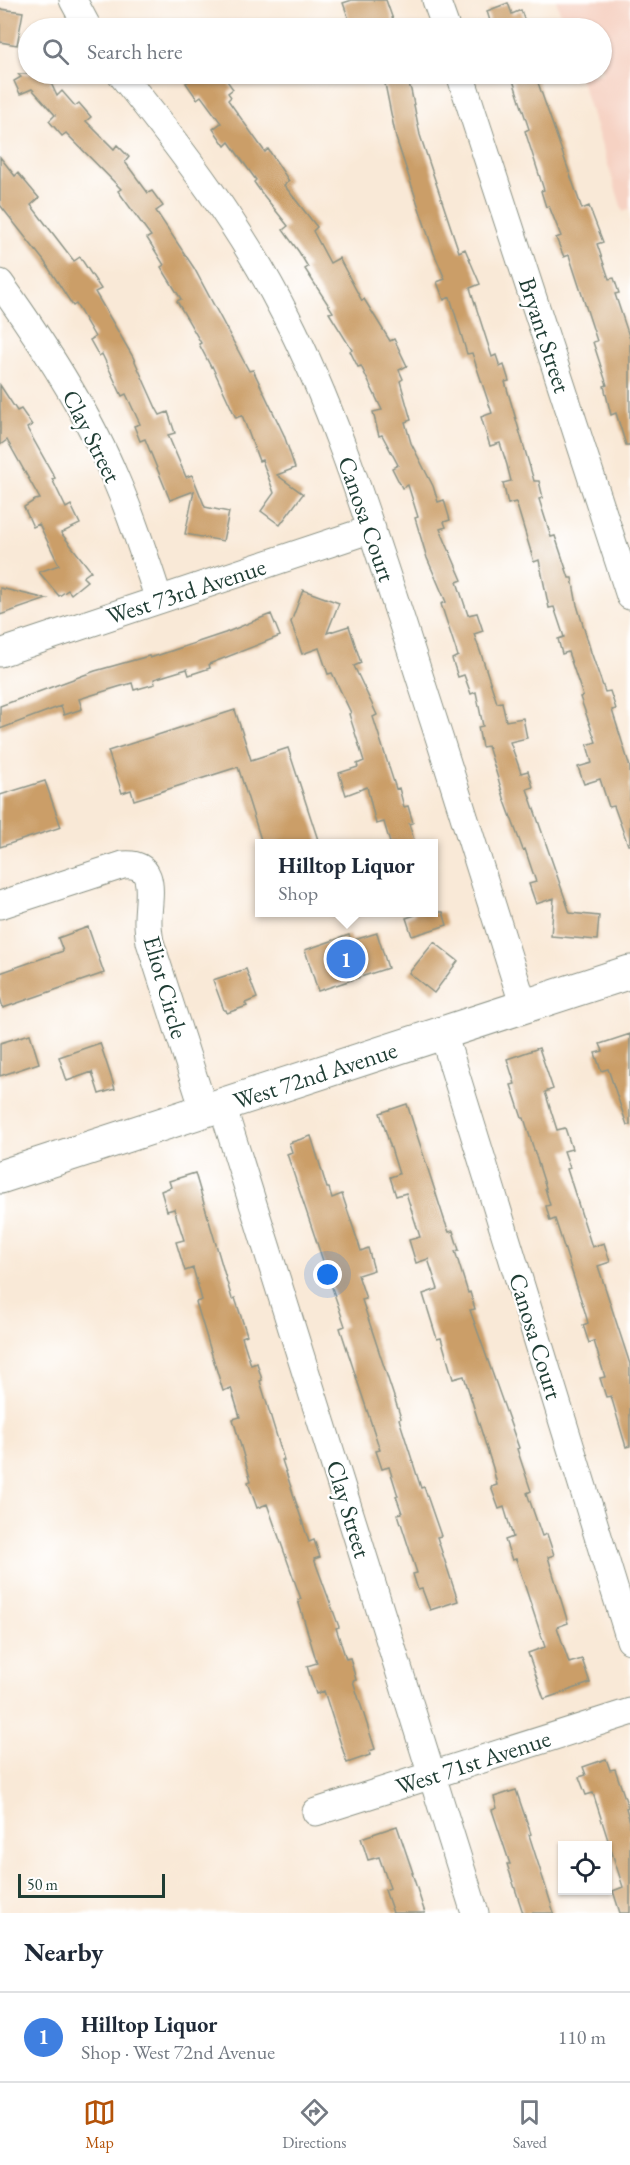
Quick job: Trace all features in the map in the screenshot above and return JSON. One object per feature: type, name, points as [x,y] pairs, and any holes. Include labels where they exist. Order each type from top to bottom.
[{"type":"main road","name":"West 72nd Avenue","points":[[0,1177],[630,972]]},
{"type":"street","points":[[73,0],[83,18]]},
{"type":"street","points":[[436,0],[442,18]]},
{"type":"street","name":"Canosa Court","points":[[129,84],[178,144],[254,257],[286,316],[330,413],[372,529],[524,1007]]},
{"type":"street","name":"Bryant Street","points":[[463,84],[630,596]]},
{"type":"street","name":"Clay Street","points":[[0,283],[61,377],[94,435],[115,478],[140,542],[159,600]]},
{"type":"street","name":"West 73rd Avenue","points":[[0,653],[372,529]]},
{"type":"street","name":"Eliot Circle","points":[[0,905],[123,865],[131,864],[143,870],[149,882],[150,891],[147,922],[150,942],[213,1107]]},
{"type":"street","name":"Canosa Court","points":[[443,1033],[630,1640]]},
{"type":"street","name":"Clay Street","points":[[213,1107],[433,1775],[475,1913]]},
{"type":"street","name":"West 71st Avenue","points":[[316,1812],[630,1712]]},
{"type":"shaded area","points":[[556,0],[630,0],[630,209],[623,212],[582,84],[612,84],[612,18],[562,18]]},
{"type":"building","points":[[352,0],[386,0],[392,18],[349,18],[343,3]]},
{"type":"building","points":[[508,3],[512,14],[521,10],[524,18],[489,18],[487,11]]},
{"type":"building","points":[[0,9],[23,12],[22,18],[18,18],[17,45],[0,42]]},
{"type":"building","points":[[18,79],[18,84],[51,84],[57,96],[62,91],[75,106],[79,103],[91,117],[86,121],[114,149],[117,145],[129,157],[125,162],[148,193],[152,191],[163,206],[156,211],[194,268],[249,371],[253,370],[284,435],[295,468],[277,475],[303,494],[280,525],[261,511],[274,493],[262,460],[259,461],[242,415],[236,418],[199,344],[201,343],[177,301],[181,299],[161,267],[164,265],[147,238],[151,236],[118,191],[121,189],[66,133],[62,136],[49,121],[55,115],[32,89],[20,94],[14,81]]},
{"type":"building","points":[[187,84],[229,84],[233,89],[228,93],[231,97],[228,100],[265,152],[268,149],[289,181],[284,185],[317,227],[313,231],[330,263],[339,258],[362,301],[364,299],[390,341],[394,339],[407,366],[399,370],[411,420],[405,422],[411,443],[433,486],[438,502],[444,500],[450,520],[444,522],[446,527],[440,529],[462,580],[457,582],[468,615],[477,613],[483,631],[474,634],[497,703],[502,702],[506,721],[523,718],[527,738],[510,742],[521,773],[528,771],[533,787],[527,789],[570,913],[599,916],[597,940],[551,936],[554,898],[536,904],[529,884],[536,882],[525,849],[523,850],[505,801],[488,746],[482,747],[478,727],[483,726],[476,692],[471,694],[464,675],[458,677],[452,659],[458,656],[441,604],[446,602],[427,558],[408,485],[402,488],[392,468],[398,465],[382,435],[379,436],[373,412],[382,410],[361,366],[358,367],[350,351],[352,350],[329,313],[333,312],[305,269],[308,267],[299,252],[283,230],[288,226],[261,192],[254,182],[256,180],[229,142],[225,146],[213,129],[221,123],[201,96],[197,99]]},
{"type":"building","points":[[385,84],[409,84],[420,135],[459,252],[465,249],[480,284],[470,288],[492,357],[496,355],[500,367],[504,365],[509,381],[505,382],[534,481],[539,481],[543,498],[539,499],[551,537],[555,536],[569,578],[572,578],[577,605],[591,652],[605,692],[610,691],[616,709],[612,710],[630,767],[630,845],[628,845],[614,806],[609,807],[600,779],[584,784],[578,767],[592,763],[587,745],[596,742],[580,697],[583,696],[568,652],[562,654],[558,639],[564,637],[554,607],[549,608],[539,560],[534,562],[516,502],[508,504],[503,483],[511,481],[507,465],[500,443],[490,446],[481,417],[492,413],[472,353],[467,354],[450,297],[444,300],[437,282],[445,279],[434,253],[396,138]]},
{"type":"building","points":[[514,84],[538,84],[582,209],[589,206],[603,242],[597,244],[609,279],[614,278],[619,293],[615,294],[630,339],[630,445],[626,445],[616,413],[611,415],[604,386],[607,385],[593,342],[597,341],[569,255],[564,257],[556,238],[561,236],[549,206],[546,207],[541,191],[544,190],[525,131],[529,129]]},
{"type":"building","points":[[0,157],[15,176],[18,173],[39,198],[31,205],[74,261],[80,257],[101,289],[95,292],[133,357],[156,408],[160,415],[168,412],[175,433],[168,435],[186,477],[192,475],[205,507],[229,512],[223,541],[185,534],[194,491],[170,500],[145,439],[140,441],[134,426],[140,424],[126,394],[122,396],[102,354],[99,356],[90,340],[95,337],[76,304],[73,306],[44,261],[0,205]]},
{"type":"building","points":[[0,385],[17,411],[21,409],[32,425],[27,428],[55,478],[52,479],[66,508],[71,505],[80,524],[61,533],[91,571],[83,577],[87,581],[71,594],[68,590],[59,596],[39,572],[59,565],[39,524],[33,527],[24,507],[40,499],[7,440],[0,445]]},
{"type":"building","points":[[0,588],[47,599],[0,615]]},
{"type":"building","points":[[303,590],[339,603],[327,633],[349,626],[361,663],[354,666],[377,715],[373,717],[396,789],[399,788],[404,807],[408,806],[413,823],[409,824],[414,839],[389,839],[384,822],[376,824],[367,787],[346,795],[339,773],[358,767],[357,764],[364,761],[349,714],[351,713],[332,673],[328,674],[319,648],[302,654],[291,622]]},
{"type":"building","points":[[271,614],[280,636],[209,664],[210,668],[189,675],[187,669],[154,679],[155,684],[134,690],[132,683],[118,687],[79,699],[82,709],[64,715],[61,706],[0,729],[0,706],[95,671],[149,656],[150,658],[225,633]]},
{"type":"building","points":[[235,710],[251,760],[288,748],[318,839],[261,839],[238,767],[134,800],[131,790],[122,793],[108,751]]},
{"type":"building","points":[[45,781],[61,827],[0,847],[0,795]]},
{"type":"building","points":[[438,912],[443,912],[447,925],[412,936],[406,918],[438,917]]},
{"type":"building","points":[[88,927],[104,973],[3,1008],[0,998],[0,973],[63,951],[58,938]]},
{"type":"building","points":[[377,933],[388,968],[318,991],[305,950],[349,935],[351,941]]},
{"type":"building","points":[[434,942],[458,961],[434,993],[409,973]]},
{"type":"building","points":[[246,969],[257,998],[245,1003],[247,1006],[227,1013],[213,980]]},
{"type":"building","points":[[30,1034],[39,1063],[0,1076],[0,1043]]},
{"type":"building","points":[[630,1034],[630,1125],[627,1125],[608,1069],[601,1071],[595,1053],[603,1051],[600,1044]]},
{"type":"building","points":[[100,1043],[115,1089],[99,1094],[92,1072],[67,1081],[59,1057]]},
{"type":"building","points":[[539,1048],[553,1089],[545,1092],[557,1130],[565,1128],[572,1149],[564,1151],[570,1168],[567,1169],[592,1247],[604,1243],[610,1262],[598,1266],[630,1364],[630,1446],[626,1447],[611,1396],[606,1397],[600,1378],[605,1377],[594,1341],[589,1343],[583,1325],[588,1323],[585,1312],[555,1219],[550,1221],[546,1206],[550,1205],[546,1188],[511,1085],[515,1084],[507,1059]]},
{"type":"building","points":[[407,1104],[445,1222],[449,1232],[453,1231],[459,1250],[455,1251],[475,1309],[470,1310],[519,1448],[517,1449],[531,1491],[527,1493],[542,1536],[547,1534],[554,1555],[548,1557],[568,1623],[557,1627],[569,1663],[582,1659],[590,1683],[544,1699],[528,1653],[545,1647],[516,1559],[512,1560],[505,1540],[513,1537],[504,1507],[499,1509],[491,1487],[497,1485],[493,1468],[464,1376],[453,1379],[441,1338],[437,1339],[423,1294],[438,1289],[428,1259],[416,1263],[409,1240],[420,1237],[406,1193],[396,1196],[390,1177],[399,1174],[380,1113]]},
{"type":"building","points":[[311,1136],[332,1198],[342,1194],[361,1251],[368,1248],[374,1270],[358,1275],[366,1299],[362,1300],[401,1418],[399,1419],[421,1488],[424,1487],[441,1536],[437,1537],[458,1601],[430,1610],[422,1589],[418,1590],[413,1574],[417,1573],[398,1514],[402,1513],[396,1496],[398,1496],[389,1467],[382,1469],[376,1451],[380,1450],[340,1328],[345,1326],[287,1154],[292,1152],[289,1143]]},
{"type":"building","points":[[195,1173],[232,1299],[235,1298],[247,1335],[242,1337],[251,1365],[257,1363],[262,1380],[260,1381],[284,1460],[282,1460],[309,1542],[314,1540],[320,1557],[314,1559],[339,1627],[336,1628],[346,1659],[350,1658],[356,1680],[353,1681],[375,1749],[369,1751],[370,1755],[347,1763],[324,1691],[316,1694],[307,1666],[317,1663],[298,1600],[301,1599],[267,1504],[257,1508],[248,1482],[251,1481],[233,1419],[240,1417],[231,1388],[223,1391],[196,1302],[202,1300],[193,1268],[185,1271],[176,1242],[184,1240],[174,1209],[167,1211],[161,1191],[171,1187],[169,1181]]},
{"type":"building","points":[[606,1759],[610,1770],[615,1769],[628,1807],[626,1808],[630,1822],[630,1913],[620,1913],[613,1891],[623,1887],[612,1853],[612,1841],[608,1841],[593,1793],[586,1795],[579,1777],[586,1775],[583,1767]]},
{"type":"building","points":[[516,1790],[554,1913],[523,1913],[507,1864],[510,1864],[492,1810],[497,1808],[494,1797]]},
{"type":"building","points":[[397,1826],[425,1913],[393,1913],[385,1890],[390,1888],[379,1857],[368,1860],[361,1838]]},
{"type":"place","name":"Hilltop Liquor","points":[[346,959]]}]
